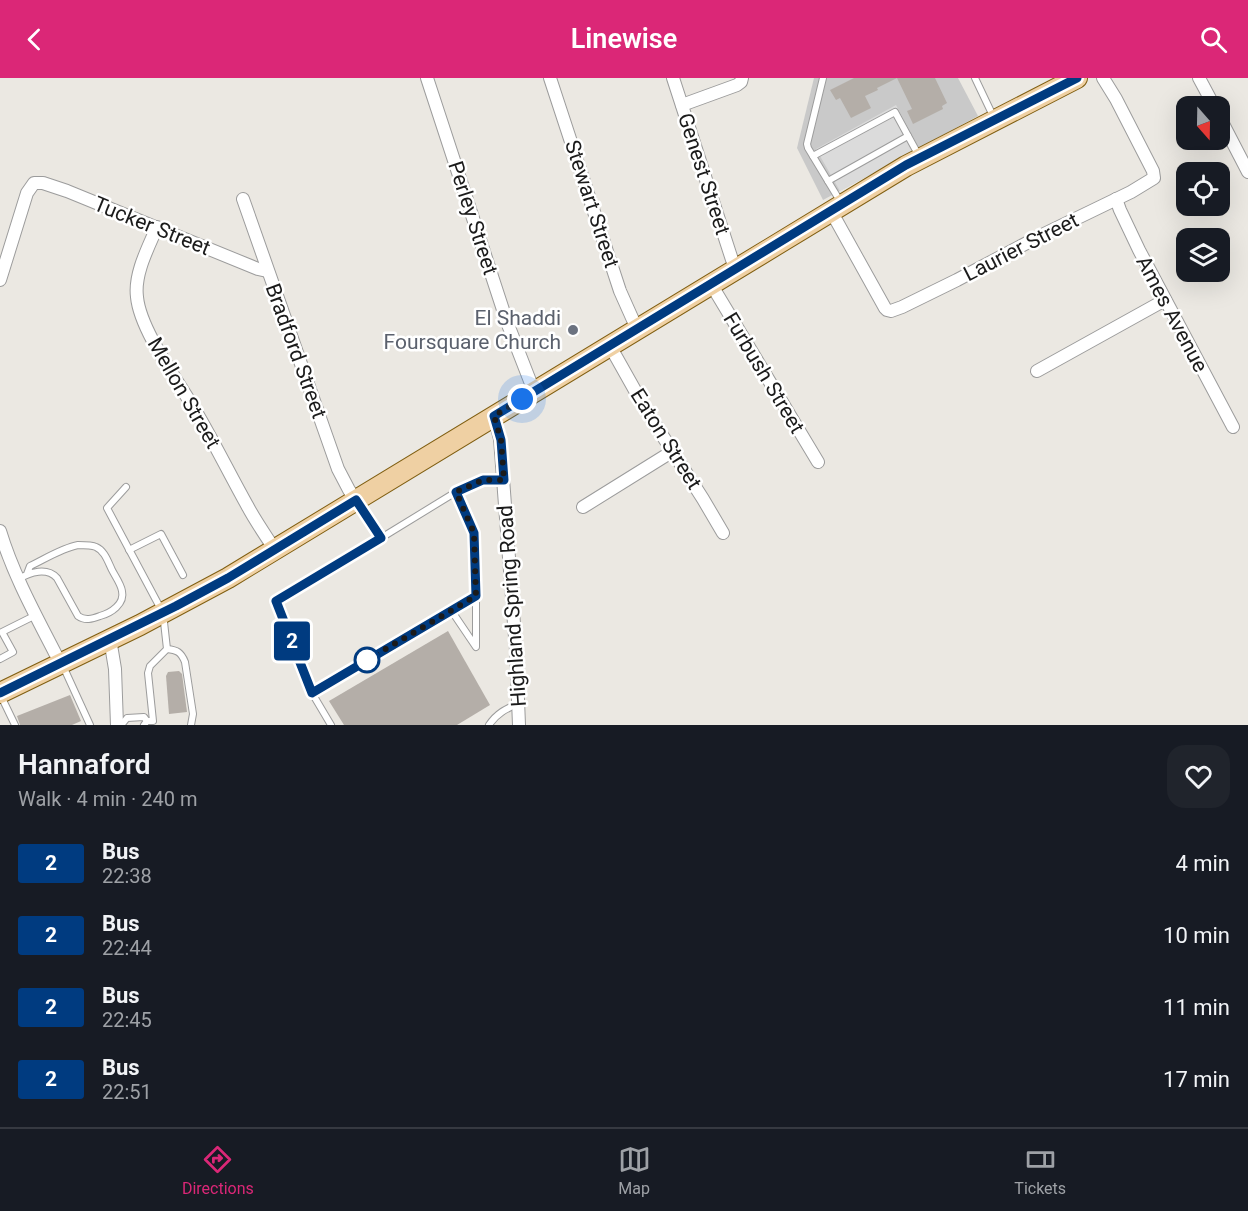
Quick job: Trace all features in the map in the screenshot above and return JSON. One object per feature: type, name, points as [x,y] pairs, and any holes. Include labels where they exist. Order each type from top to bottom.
[{"type":"main road","points":[[0,693],[163,613],[228,578],[836,207],[920,158],[1077,78]]},
{"type":"street","name":"Perley Street","points":[[427,78],[507,322],[536,391]]},
{"type":"street","name":"Stewart Street","points":[[550,78],[617,280],[637,329]]},
{"type":"street","name":"Genest Street","points":[[673,78],[735,269]]},
{"type":"street","points":[[682,105],[737,85],[742,78]]},
{"type":"street","name":"Laurier Street","points":[[836,207],[885,308],[891,311],[902,307],[1154,178],[1116,99],[1102,78]]},
{"type":"street","points":[[1199,78],[1209,96]]},
{"type":"street","points":[[1230,137],[1248,172]]},
{"type":"street","name":"Tucker Street","points":[[0,280],[27,193],[30,186],[36,183],[67,191],[267,271]]},
{"type":"street","name":"Ames Avenue","points":[[1116,198],[1139,250],[1233,427]]},
{"type":"street","name":"Bradford Street","points":[[243,199],[338,470],[356,500]]},
{"type":"street","name":"Mellon Street","points":[[157,227],[137,284],[137,300],[142,319],[225,462],[248,507],[275,550]]},
{"type":"street","name":"Furbush Street","points":[[711,284],[818,462]]},
{"type":"street","points":[[1036,370],[1165,300]]},
{"type":"street","name":"Eaton Street","points":[[610,346],[646,410],[723,533]]},
{"type":"street","name":"Highland Spring Road","points":[[494,416],[501,440],[519,725]]},
{"type":"street","points":[[583,507],[673,451]]},
{"type":"street","points":[[0,531],[10,560],[23,576],[36,615],[61,663]]},
{"type":"street","points":[[110,639],[115,669],[119,724]]},
{"type":"lane","points":[[823,78],[807,144],[828,181],[836,207]]},
{"type":"lane","points":[[975,78],[994,119]]},
{"type":"lane","points":[[813,156],[895,112],[920,158]]},
{"type":"lane","points":[[828,181],[908,136]]},
{"type":"lane","points":[[331,725],[312,693],[276,601],[456,492],[483,480],[504,480]]},
{"type":"lane","points":[[119,724],[127,718],[144,717],[146,723],[153,721],[148,673],[150,666],[166,649],[163,613],[106,508],[126,487]]},
{"type":"lane","points":[[451,610],[477,647],[474,533],[456,492]]},
{"type":"lane","points":[[356,500],[381,538]]},
{"type":"lane","points":[[129,550],[161,534],[183,575]]},
{"type":"lane","points":[[77,546],[96,547],[102,551],[123,591],[117,607],[92,619],[82,619],[53,574],[46,571],[23,576],[30,566],[67,549],[77,546]]},
{"type":"lane","points":[[312,693],[476,596]]},
{"type":"lane","points":[[0,659],[13,652],[1,633],[36,615]]},
{"type":"lane","points":[[166,649],[177,650],[182,654],[185,662],[193,714],[191,725]]},
{"type":"lane","points":[[61,663],[90,725]]},
{"type":"lane","points":[[0,693],[15,725]]},
{"type":"lane","points":[[489,725],[502,710],[519,703]]},
{"type":"shaded area","points":[[814,78],[958,78],[978,116],[823,200],[797,148]]},
{"type":"shaded area","points":[[896,105],[919,148],[840,191],[816,149]]},
{"type":"building","points":[[854,78],[897,78],[865,96],[871,108],[851,118],[840,98],[836,100],[830,90]]},
{"type":"building","points":[[897,78],[935,78],[947,103],[942,106],[943,109],[913,124],[907,111],[912,109]]},
{"type":"building","points":[[448,631],[490,705],[457,725],[344,725],[329,701]]},
{"type":"building","points":[[179,671],[182,674],[187,712],[169,714],[166,676],[168,672]]},
{"type":"building","points":[[70,695],[81,721],[72,725],[20,725],[17,716]]},
{"type":"bus line","name":"2","points":[[0,693],[125,632],[228,578],[356,500],[381,538],[276,601],[312,693],[476,596],[474,533],[456,492],[483,480],[504,480],[501,440],[494,416],[906,165],[1077,78]]},
{"type":"place","name":"El Shaddi Foursquare Church","points":[[573,330]]},
{"type":"route","points":[[367,660],[476,596],[474,533],[456,492],[483,480],[504,480],[501,440],[494,416],[522,399]]}]
